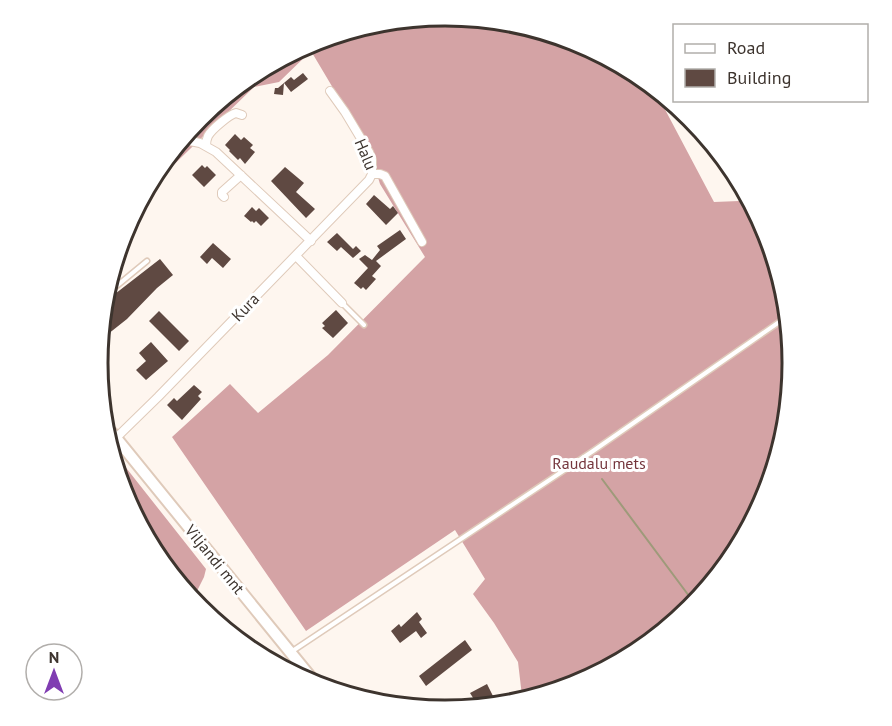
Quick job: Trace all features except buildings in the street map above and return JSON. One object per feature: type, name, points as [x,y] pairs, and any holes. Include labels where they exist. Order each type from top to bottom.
[{"type":"main road","name":"Viljandi mnt","points":[[118,441],[304,669]]},
{"type":"street","name":"Halu","points":[[330,91],[369,152],[372,160],[372,174],[385,176],[422,242]]},
{"type":"street","points":[[206,146],[209,134],[230,115],[236,113],[242,116]]},
{"type":"street","points":[[191,141],[200,142],[216,152],[311,241]]},
{"type":"street","name":"Kura","points":[[116,434],[311,241],[369,180],[372,174]]},
{"type":"street","points":[[224,197],[222,192],[241,175]]},
{"type":"street","points":[[296,256],[342,303]]},
{"type":"lane","points":[[119,280],[147,261]]},
{"type":"lane","points":[[342,303],[364,325]]},
{"type":"lane","points":[[291,653],[593,451],[781,321]]},
{"type":"green space","name":"Raudalu mets","points":[[424,26],[490,28],[533,37],[595,60],[634,82],[662,103],[714,202],[741,200],[766,255],[781,319],[783,385],[772,450],[749,512],[727,551],[700,586],[669,617],[634,644],[615,655],[554,683],[521,692],[518,662],[473,594],[485,579],[455,530],[306,631],[172,437],[230,384],[258,413],[328,355],[425,257],[380,184],[374,157],[312,53],[359,37]]},
{"type":"green space","name":"Raudalu mets","points":[[306,56],[279,82],[254,87],[170,168],[192,140],[223,109],[258,82]]},
{"type":"green space","points":[[125,466],[206,569],[197,591],[165,551],[143,512]]},
{"type":"waterway","points":[[602,479],[690,597]]}]
